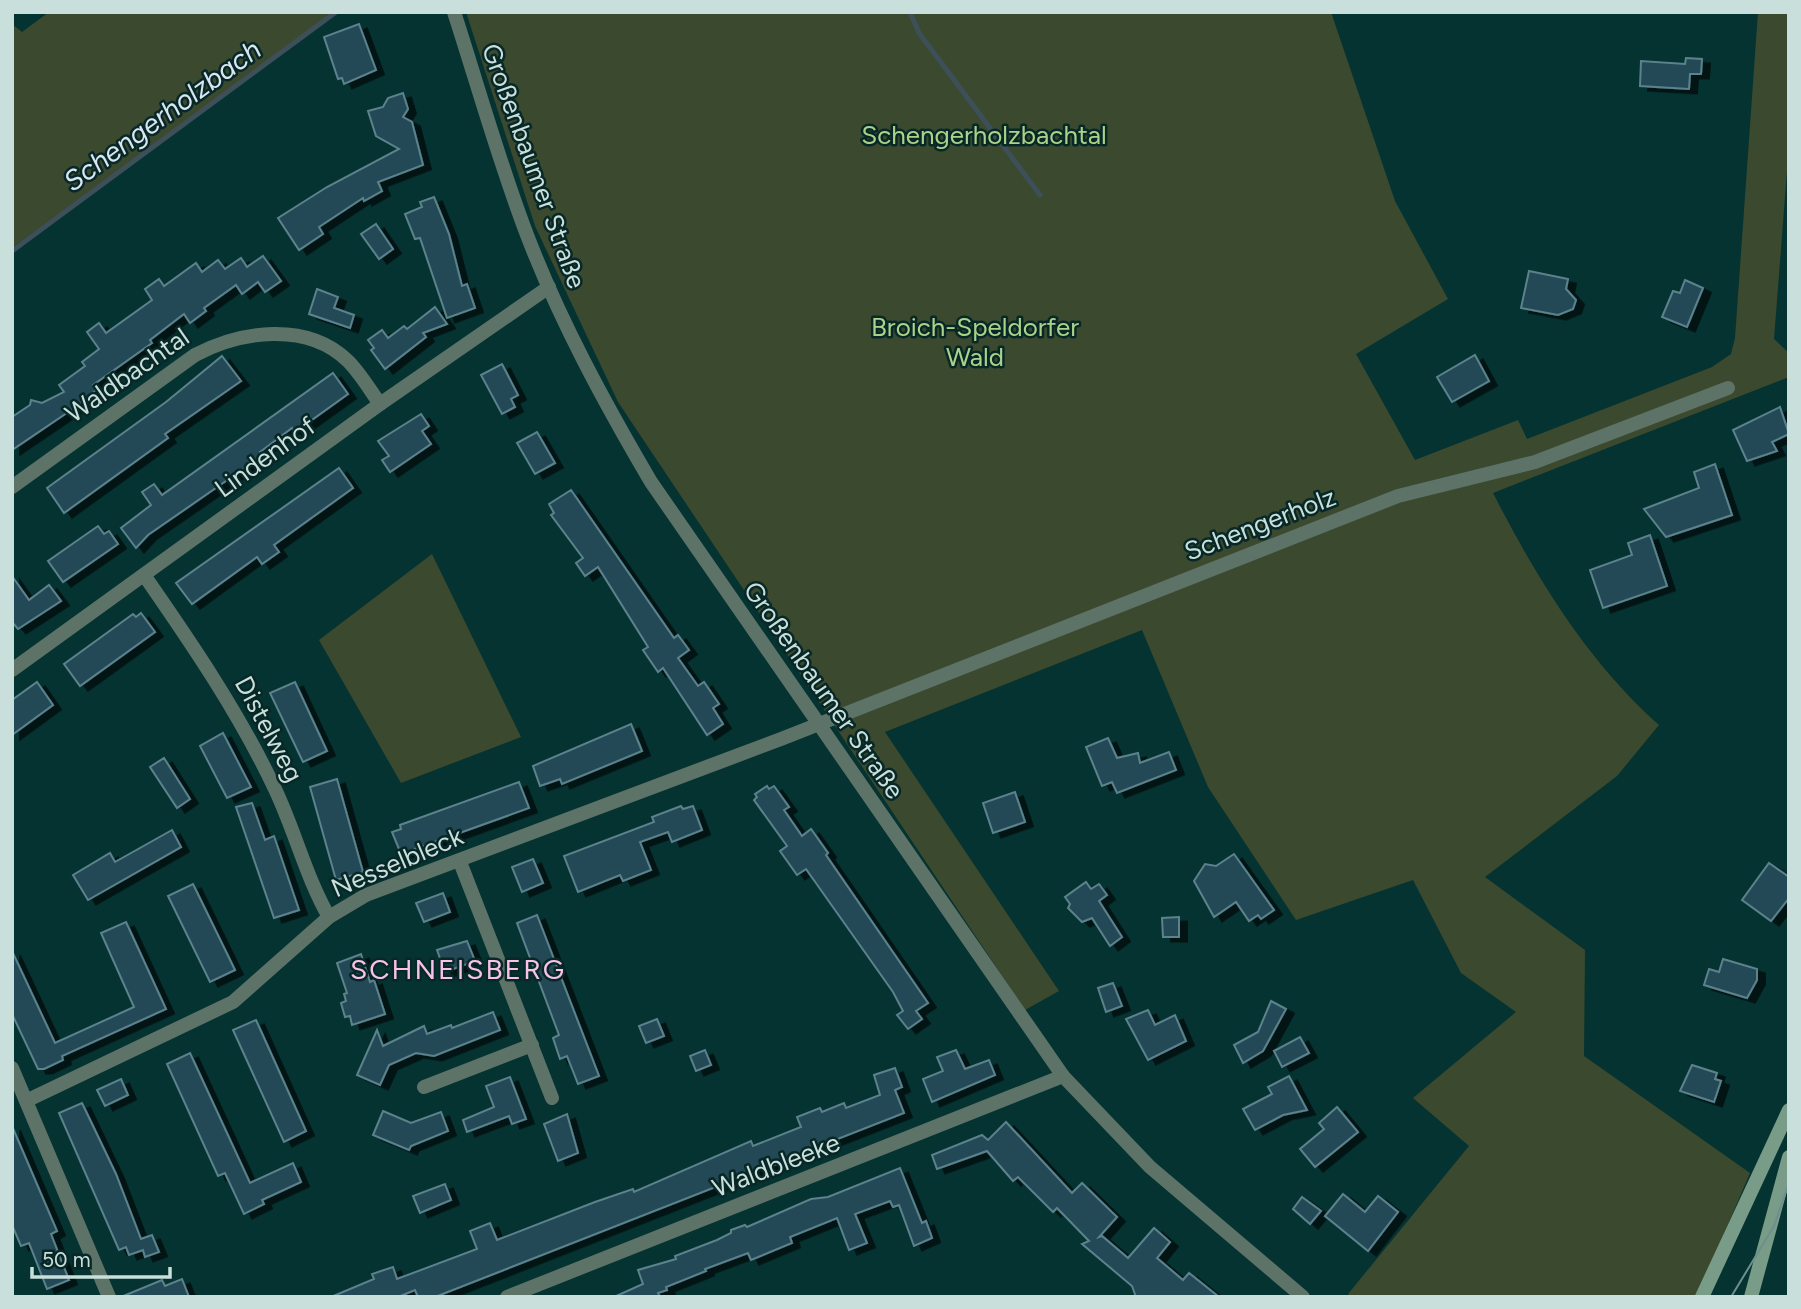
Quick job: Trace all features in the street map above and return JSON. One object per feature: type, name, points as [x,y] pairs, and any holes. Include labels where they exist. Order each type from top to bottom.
[{"type":"main road","points":[[1702,1297],[1789,1110]]},
{"type":"main road","points":[[1751,1297],[1789,1157]]},
{"type":"street","name":"Großenbaumer Straße","points":[[454,12],[526,233],[603,401],[651,482],[1063,1076],[1150,1167],[1303,1297]]},
{"type":"street","name":"Lindenhof","points":[[12,670],[380,404],[549,287]]},
{"type":"street","name":"Waldbachtal","points":[[12,487],[195,355],[212,346],[251,335],[292,336],[330,349],[348,360],[380,404]]},
{"type":"street","name":"Schengerholz","points":[[817,725],[1398,496],[1535,462],[1728,388]]},
{"type":"street","name":"Distelweg","points":[[144,575],[211,672],[234,712],[274,787],[301,848],[317,895],[329,917]]},
{"type":"street","name":"Nesselbleck","points":[[28,1100],[233,1002],[329,917],[366,895],[460,862],[817,725]]},
{"type":"street","points":[[460,862],[552,1098]]},
{"type":"street","points":[[424,1087],[532,1045]]},
{"type":"street","points":[[12,1068],[28,1100],[109,1297]]},
{"type":"street","name":"Waldbleeke","points":[[507,1297],[1063,1076]]},
{"type":"green space","points":[[49,12],[335,12],[12,248],[12,24],[22,32]]},
{"type":"green space","name":"Broich-Speldorfer Wald","points":[[466,12],[1331,12],[1395,201],[1448,299],[1356,354],[1415,460],[1518,420],[1527,439],[1712,367],[1731,354],[1735,338],[1758,12],[1789,12],[1789,145],[1774,339],[1789,353],[1789,377],[1493,493],[1527,556],[1565,617],[1609,674],[1659,725],[1617,776],[1485,877],[1585,950],[1584,1056],[1750,1173],[1697,1297],[1352,1297],[1348,1294],[1469,1146],[1413,1098],[1516,1012],[1461,973],[1413,880],[1296,920],[1208,787],[1142,630],[885,732],[1059,991],[1025,1010],[618,402],[535,226]]},
{"type":"green space","points":[[432,554],[521,737],[401,783],[319,640]]},
{"type":"building","points":[[359,24],[376,70],[344,84],[342,78],[338,79],[324,37]]},
{"type":"building","points":[[1686,58],[1702,59],[1701,74],[1690,74],[1689,89],[1640,86],[1641,61],[1685,64]]},
{"type":"building","points":[[403,93],[408,109],[403,117],[412,122],[423,165],[378,182],[382,191],[364,201],[363,198],[319,227],[323,234],[299,250],[278,218],[327,187],[399,149],[376,136],[368,111],[383,107],[388,98]]},
{"type":"building","points":[[434,197],[449,234],[462,286],[467,284],[475,308],[447,318],[420,238],[415,239],[405,214],[422,207],[420,202]]},
{"type":"building","points":[[376,224],[393,249],[379,259],[361,234]]},
{"type":"building","points":[[263,256],[281,281],[265,292],[258,282],[242,294],[236,285],[204,308],[206,311],[190,323],[184,314],[150,340],[152,343],[93,385],[96,390],[77,406],[12,450],[12,417],[30,405],[31,400],[42,403],[64,392],[59,385],[85,366],[82,362],[99,349],[87,332],[99,323],[106,333],[152,300],[145,289],[159,279],[164,286],[196,263],[202,272],[218,260],[225,269],[241,258],[247,267]]},
{"type":"building","points":[[1529,271],[1568,279],[1566,289],[1576,300],[1573,309],[1558,315],[1521,308]]},
{"type":"building","points":[[1685,280],[1703,288],[1687,327],[1662,317],[1673,291],[1680,293]]},
{"type":"building","points":[[317,289],[338,297],[334,308],[354,315],[350,328],[309,314]]},
{"type":"building","points":[[435,307],[447,324],[423,333],[426,337],[385,369],[371,350],[374,348],[368,340],[382,330],[388,338],[404,326],[407,329]]},
{"type":"building","points":[[1475,355],[1489,381],[1452,402],[1437,377]]},
{"type":"building","points":[[222,356],[241,381],[165,434],[168,438],[64,513],[47,488],[166,402]]},
{"type":"building","points":[[502,364],[518,395],[511,399],[515,407],[502,414],[481,375]]},
{"type":"building","points":[[333,373],[348,394],[295,432],[292,428],[260,452],[262,456],[148,535],[136,548],[121,528],[151,505],[142,492],[154,484],[162,495]]},
{"type":"building","points":[[1780,407],[1789,434],[1772,442],[1777,451],[1747,461],[1733,430]]},
{"type":"building","points":[[421,414],[429,426],[422,431],[431,444],[390,472],[382,460],[389,456],[378,441]]},
{"type":"building","points":[[537,432],[555,463],[535,474],[517,443]]},
{"type":"building","points":[[1715,464],[1732,515],[1666,537],[1644,509],[1699,488],[1694,472]]},
{"type":"building","points":[[339,468],[353,488],[274,545],[279,552],[262,564],[257,557],[192,604],[176,583]]},
{"type":"building","points":[[571,490],[674,638],[678,635],[689,650],[678,658],[698,686],[704,682],[719,704],[713,708],[723,724],[707,735],[663,668],[658,672],[643,650],[648,647],[598,567],[585,576],[576,563],[583,558],[551,515],[554,513],[549,504]]},
{"type":"building","points":[[98,526],[104,534],[109,531],[118,544],[63,582],[48,561]]},
{"type":"building","points":[[1650,535],[1667,586],[1603,608],[1590,570],[1632,555],[1628,543]]},
{"type":"building","points":[[12,576],[29,600],[49,585],[61,601],[18,629],[12,622]]},
{"type":"building","points":[[141,613],[155,632],[80,686],[64,664],[133,614],[136,617]]},
{"type":"building","points":[[37,682],[53,705],[12,735],[12,700]]},
{"type":"building","points":[[295,682],[327,751],[303,762],[270,693]]},
{"type":"building","points":[[631,724],[642,751],[562,784],[560,779],[540,786],[533,766]]},
{"type":"building","points":[[223,733],[251,787],[227,798],[200,746]]},
{"type":"building","points":[[1108,738],[1117,758],[1138,753],[1140,763],[1169,752],[1176,770],[1117,793],[1112,782],[1102,786],[1086,747]]},
{"type":"building","points":[[164,758],[190,799],[177,808],[150,767]]},
{"type":"building","points":[[337,779],[363,872],[336,880],[310,787]]},
{"type":"building","points":[[519,782],[529,808],[401,854],[392,832],[401,829],[400,825]]},
{"type":"building","points":[[767,786],[769,789],[774,786],[789,807],[784,810],[802,836],[811,829],[928,1003],[916,1011],[922,1019],[908,1029],[897,1015],[903,1011],[893,992],[806,869],[797,875],[780,851],[787,846],[754,800],[757,797],[755,794]]},
{"type":"building","points":[[1015,792],[1025,822],[993,833],[983,803]]},
{"type":"building","points":[[252,803],[265,840],[274,836],[299,910],[274,918],[236,807]]},
{"type":"building","points":[[681,806],[683,809],[693,806],[702,830],[672,842],[668,832],[640,842],[651,870],[623,881],[620,875],[578,892],[564,856],[654,822],[652,817]]},
{"type":"building","points":[[172,830],[181,847],[88,900],[73,875],[110,853],[115,862]]},
{"type":"building","points":[[1234,854],[1274,910],[1261,919],[1258,915],[1249,921],[1236,902],[1214,917],[1194,881],[1205,864],[1216,866]]},
{"type":"building","points":[[533,859],[543,883],[522,892],[512,867]]},
{"type":"building","points":[[1769,863],[1789,877],[1789,898],[1771,921],[1742,900]]},
{"type":"building","points":[[1086,882],[1091,889],[1099,884],[1107,895],[1099,901],[1122,937],[1110,946],[1092,918],[1082,922],[1068,908],[1070,904],[1065,897]]},
{"type":"building","points":[[193,884],[235,970],[210,982],[168,896]]},
{"type":"building","points":[[443,893],[450,912],[424,922],[416,903]]},
{"type":"building","points":[[537,915],[599,1076],[578,1084],[567,1056],[560,1059],[553,1038],[559,1035],[517,923]]},
{"type":"building","points":[[1179,917],[1179,937],[1163,937],[1162,918]]},
{"type":"building","points":[[126,922],[166,1009],[62,1056],[63,1060],[44,1069],[38,1069],[12,1014],[12,951],[55,1043],[134,1007],[101,933]]},
{"type":"building","points":[[467,941],[475,961],[445,972],[437,950]]},
{"type":"building","points":[[361,954],[370,982],[374,980],[385,1014],[352,1025],[350,1016],[345,1017],[341,1003],[346,1001],[344,994],[347,993],[337,963]]},
{"type":"building","points":[[1723,959],[1757,969],[1757,980],[1747,998],[1704,985],[1709,969],[1719,972]]},
{"type":"building","points":[[1113,983],[1122,1006],[1106,1012],[1098,988]]},
{"type":"building","points":[[1271,1001],[1286,1009],[1263,1051],[1243,1063],[1234,1045],[1258,1032]]},
{"type":"building","points":[[1148,1010],[1155,1025],[1175,1015],[1186,1041],[1148,1060],[1126,1019]]},
{"type":"building","points":[[493,1012],[500,1030],[434,1056],[416,1053],[389,1065],[380,1085],[357,1075],[377,1030],[383,1046],[424,1026],[427,1034],[451,1025],[452,1028]]},
{"type":"building","points":[[657,1019],[664,1036],[646,1043],[639,1026]]},
{"type":"building","points":[[256,1020],[306,1131],[284,1142],[233,1030]]},
{"type":"building","points":[[1300,1037],[1309,1053],[1282,1067],[1274,1051]]},
{"type":"building","points":[[705,1050],[711,1065],[696,1071],[690,1056]]},
{"type":"building","points":[[956,1050],[965,1069],[989,1060],[995,1075],[932,1102],[923,1079],[943,1071],[937,1057]]},
{"type":"building","points":[[190,1053],[250,1183],[293,1163],[301,1182],[262,1200],[264,1204],[244,1214],[225,1173],[218,1176],[167,1064]]},
{"type":"building","points":[[1692,1065],[1717,1073],[1715,1079],[1721,1081],[1714,1102],[1680,1091]]},
{"type":"building","points":[[895,1068],[902,1087],[895,1090],[904,1113],[794,1156],[788,1161],[435,1297],[418,1297],[415,1290],[398,1297],[331,1297],[374,1279],[372,1274],[393,1267],[397,1279],[477,1249],[470,1231],[490,1223],[497,1240],[595,1202],[633,1189],[634,1192],[751,1141],[753,1146],[801,1127],[797,1117],[820,1108],[822,1112],[844,1103],[846,1108],[880,1095],[874,1075]]},
{"type":"building","points":[[1289,1076],[1307,1110],[1283,1115],[1255,1130],[1243,1109],[1272,1094],[1268,1087]]},
{"type":"building","points":[[510,1077],[526,1119],[512,1124],[509,1116],[467,1132],[463,1120],[494,1107],[486,1086]]},
{"type":"building","points":[[121,1079],[128,1095],[105,1106],[97,1090]]},
{"type":"building","points":[[82,1103],[116,1174],[141,1239],[152,1235],[159,1252],[145,1257],[143,1250],[129,1255],[126,1247],[119,1250],[59,1113]]},
{"type":"building","points":[[1337,1107],[1358,1132],[1315,1167],[1300,1149],[1324,1129],[1319,1123]]},
{"type":"building","points":[[383,1111],[411,1123],[441,1112],[448,1131],[411,1146],[409,1150],[373,1135]]},
{"type":"building","points":[[567,1114],[578,1153],[558,1161],[544,1124]]},
{"type":"building","points":[[1006,1122],[1072,1193],[1082,1183],[1117,1217],[1099,1237],[1102,1236],[1128,1258],[1154,1228],[1170,1242],[1157,1258],[1183,1280],[1189,1273],[1219,1297],[1136,1297],[1132,1286],[1082,1244],[1089,1241],[1057,1208],[1053,1212],[1018,1177],[1013,1181],[987,1151],[937,1169],[932,1155],[982,1135],[988,1140]]},
{"type":"building","points":[[12,1126],[57,1231],[51,1234],[69,1280],[47,1289],[29,1243],[21,1246],[12,1225]]},
{"type":"building","points":[[900,1168],[922,1223],[926,1221],[932,1238],[914,1246],[899,1205],[893,1207],[890,1201],[855,1214],[867,1243],[849,1250],[837,1218],[790,1237],[792,1243],[751,1260],[748,1253],[705,1269],[706,1271],[666,1287],[667,1290],[658,1293],[660,1297],[614,1297],[643,1284],[638,1270],[676,1259],[675,1256],[717,1240],[731,1233],[731,1230],[745,1225],[747,1227],[811,1199],[828,1197]]},
{"type":"building","points":[[445,1184],[451,1200],[420,1213],[413,1196]]},
{"type":"building","points":[[1343,1194],[1365,1212],[1378,1196],[1398,1212],[1368,1251],[1325,1216]]},
{"type":"building","points":[[1302,1197],[1321,1211],[1310,1224],[1293,1209]]},
{"type":"building","points":[[182,1279],[189,1297],[121,1297],[162,1280],[165,1286]]},
{"type":"waterway","name":"Schengerholzbach","points":[[12,251],[336,12]]},
{"type":"waterway","points":[[910,12],[919,33],[1040,195]]},
{"type":"tram line","points":[[1731,1297],[1774,1226],[1789,1183]]},
{"type":"district","name":"SCHNEISBERG","points":[[458,969]]},
{"type":"park label","name":"Schengerholzbachtal","points":[[984,135]]}]
